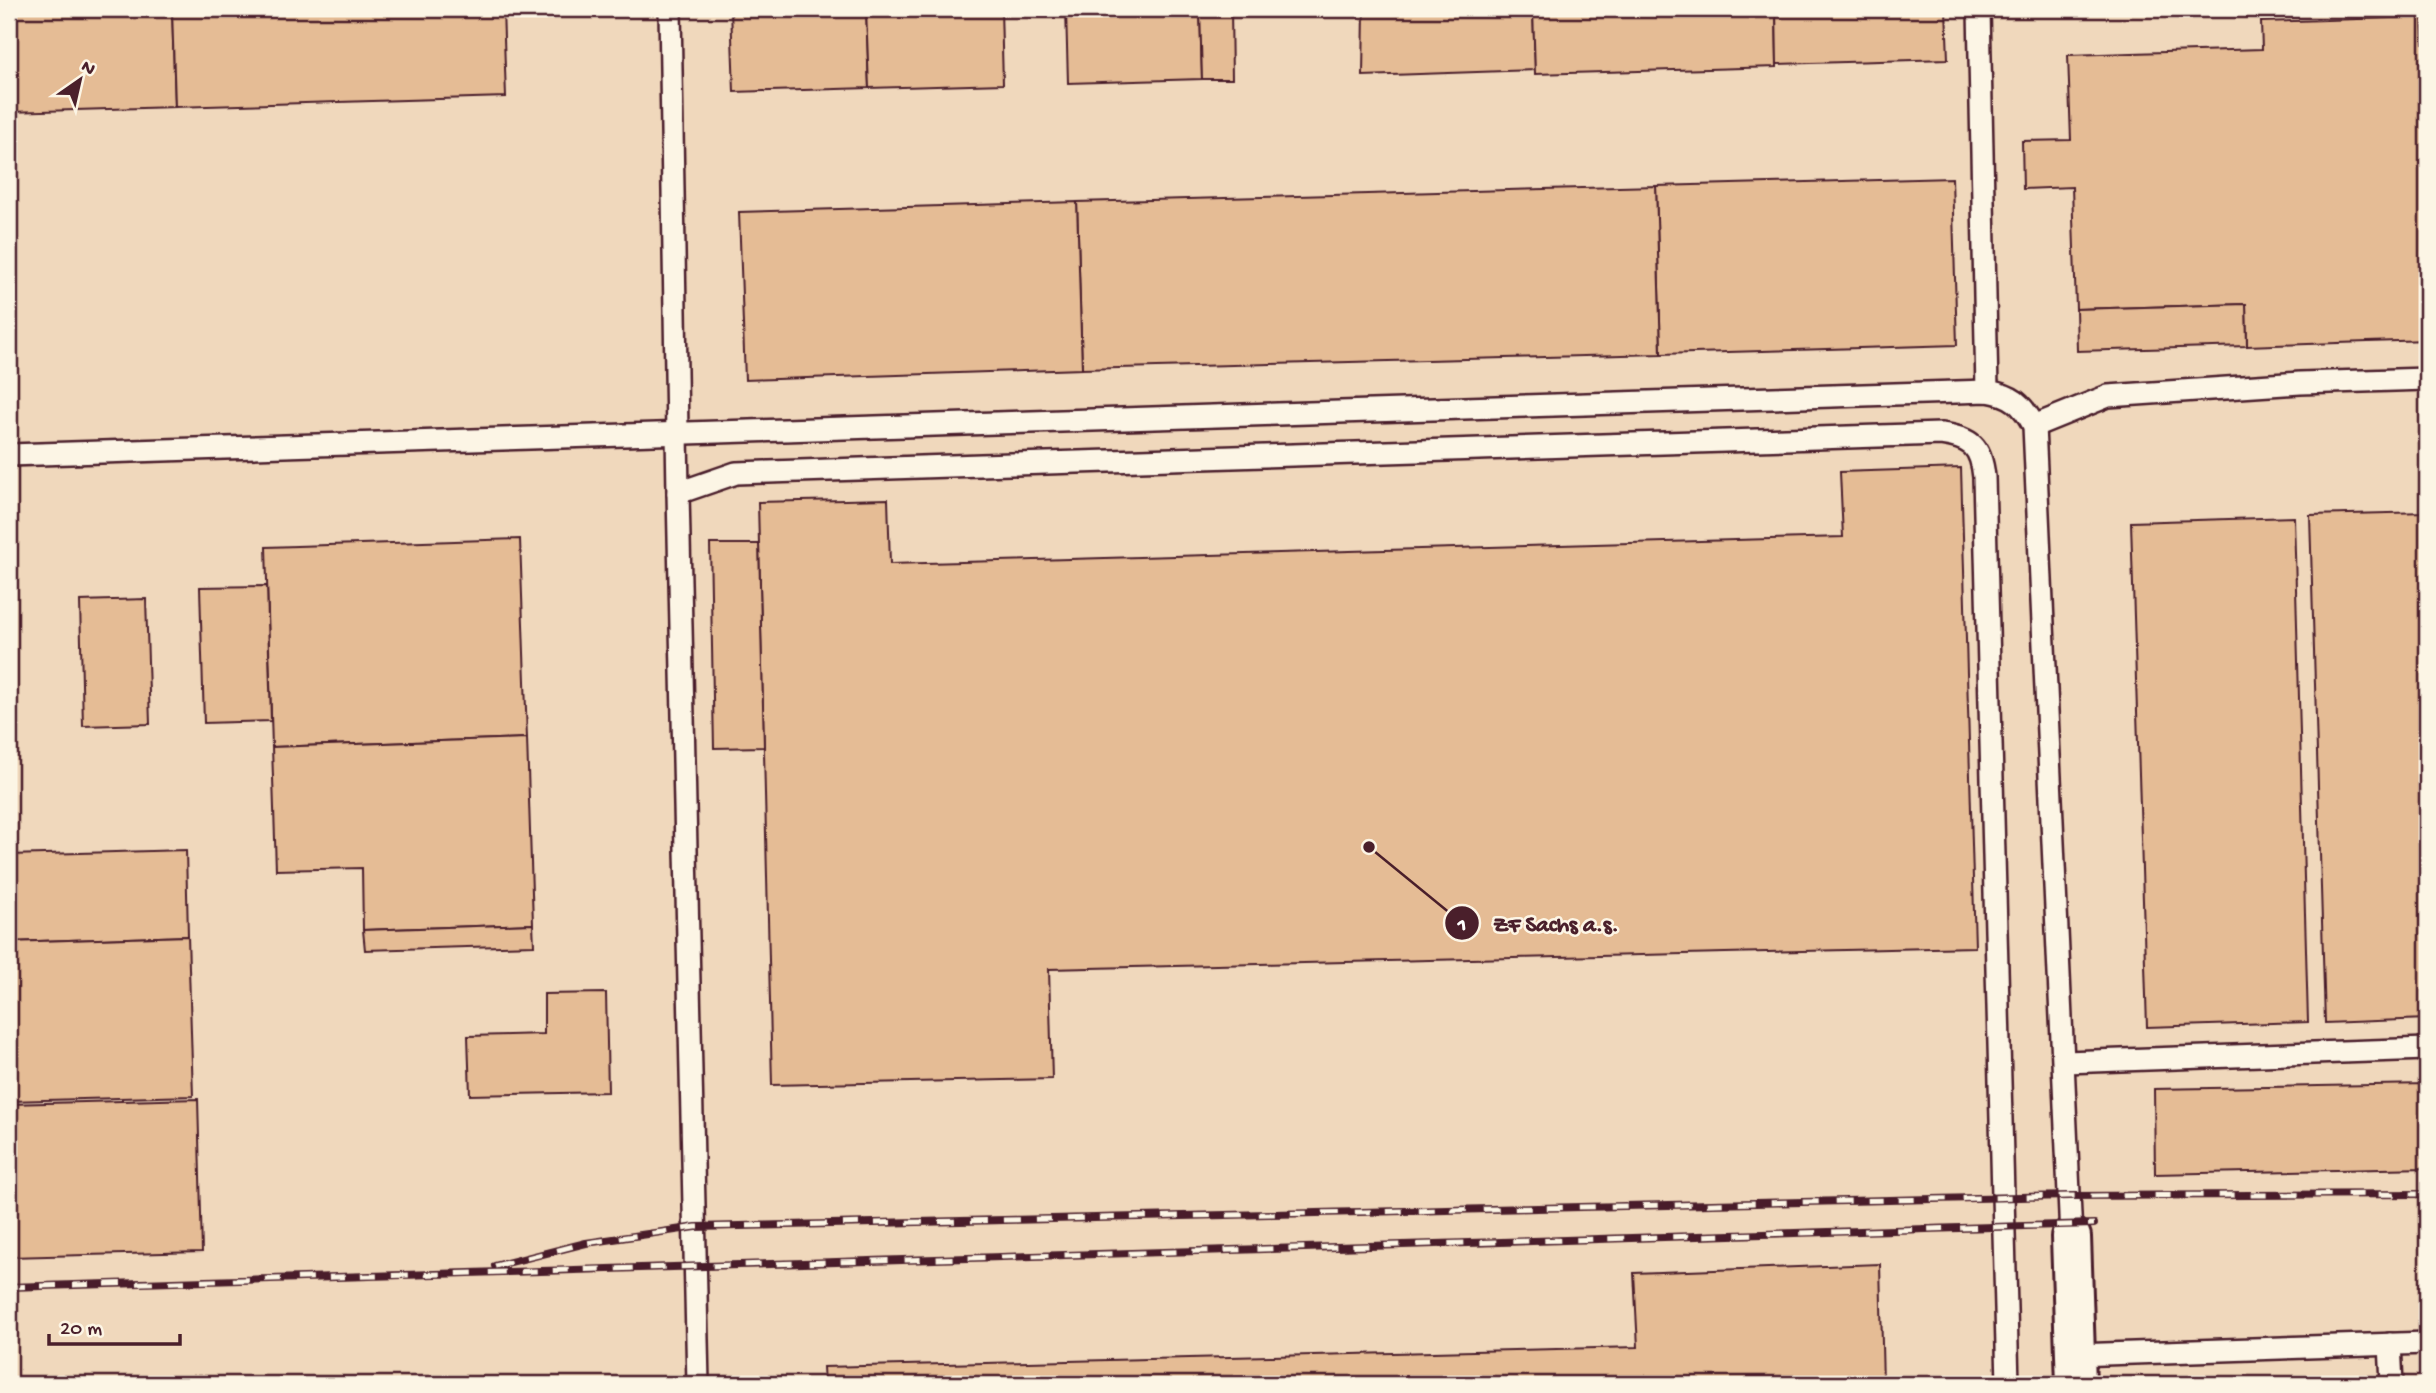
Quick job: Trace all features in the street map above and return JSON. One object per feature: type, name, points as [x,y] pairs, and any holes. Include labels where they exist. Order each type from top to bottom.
[{"type":"street","points":[[2071,1237],[2075,1370]]},
{"type":"lane","points":[[670,9],[698,1384]]},
{"type":"lane","points":[[1979,9],[1987,391]]},
{"type":"lane","points":[[2034,426],[2108,396],[2301,383],[2427,379]]},
{"type":"lane","points":[[9,455],[1987,391],[2008,394],[2025,408],[2034,426],[2071,1237]]},
{"type":"lane","points":[[678,494],[736,473],[1927,434],[1962,437],[1975,447],[1982,460],[1984,478],[2008,1384]]},
{"type":"lane","points":[[2065,1062],[2427,1049]]},
{"type":"lane","points":[[2075,1370],[2427,1343]]},
{"type":"lane","points":[[2390,1344],[2392,1384]]},
{"type":"shaded area","points":[[9,9],[2427,9],[2427,1384],[9,1384]]},
{"type":"building","points":[[9,9],[172,9],[175,107],[9,112]]},
{"type":"building","points":[[172,9],[503,9],[506,97],[175,107]]},
{"type":"building","points":[[731,9],[866,9],[869,88],[734,92]]},
{"type":"building","points":[[866,9],[1001,9],[1003,84],[869,88]]},
{"type":"building","points":[[1066,9],[1200,9],[1202,79],[1068,83]]},
{"type":"building","points":[[1200,9],[1231,9],[1232,79],[1202,79]]},
{"type":"building","points":[[1364,9],[1533,9],[1535,70],[1363,76]]},
{"type":"building","points":[[1533,9],[1776,9],[1777,67],[1535,74]]},
{"type":"building","points":[[1776,9],[1946,9],[1948,59],[1777,64]]},
{"type":"building","points":[[2422,17],[2423,44],[2427,44],[2427,340],[2247,346],[2246,304],[2076,309],[2072,187],[2023,189],[2022,141],[2071,140],[2068,55],[2262,49],[2261,22]]},
{"type":"building","points":[[1952,178],[1957,345],[1661,354],[1656,186]]},
{"type":"building","points":[[1656,186],[1661,354],[1082,369],[1077,202]]},
{"type":"building","points":[[1077,202],[1082,369],[745,380],[739,212]]},
{"type":"building","points":[[2246,304],[2247,346],[2077,351],[2076,309]]},
{"type":"building","points":[[1961,468],[1975,947],[1049,969],[1052,1079],[772,1085],[758,502],[888,499],[890,564],[1843,537],[1840,472]]},
{"type":"building","points":[[2427,512],[2427,1019],[2325,1023],[2310,515]]},
{"type":"building","points":[[2294,517],[2308,1022],[2147,1027],[2131,522]]},
{"type":"building","points":[[520,539],[527,738],[272,747],[266,547]]},
{"type":"building","points":[[710,544],[759,544],[764,747],[714,748]]},
{"type":"building","points":[[267,586],[271,721],[204,723],[200,587]]},
{"type":"building","points":[[146,599],[150,724],[83,726],[80,601]]},
{"type":"building","points":[[527,738],[533,924],[363,930],[362,868],[276,870],[272,747]]},
{"type":"building","points":[[186,850],[188,936],[9,942],[9,855]]},
{"type":"building","points":[[533,924],[534,945],[365,950],[363,930]]},
{"type":"building","points":[[188,936],[193,1096],[9,1101],[9,942]]},
{"type":"building","points":[[606,993],[608,1092],[470,1095],[468,1036],[544,1034],[544,994]]},
{"type":"building","points":[[2427,1084],[2427,1168],[2155,1174],[2154,1089]]},
{"type":"building","points":[[198,1099],[202,1252],[9,1257],[9,1104]]},
{"type":"building","points":[[1880,1264],[1883,1384],[824,1384],[823,1367],[1638,1347],[1634,1273]]},
{"type":"railway","points":[[495,1266],[586,1243],[696,1227],[2069,1196],[2427,1194]]},
{"type":"railway","points":[[9,1287],[2094,1224]]},
{"type":"place","name":"ZF Sachs a.s.","points":[[1369,847]]}]
